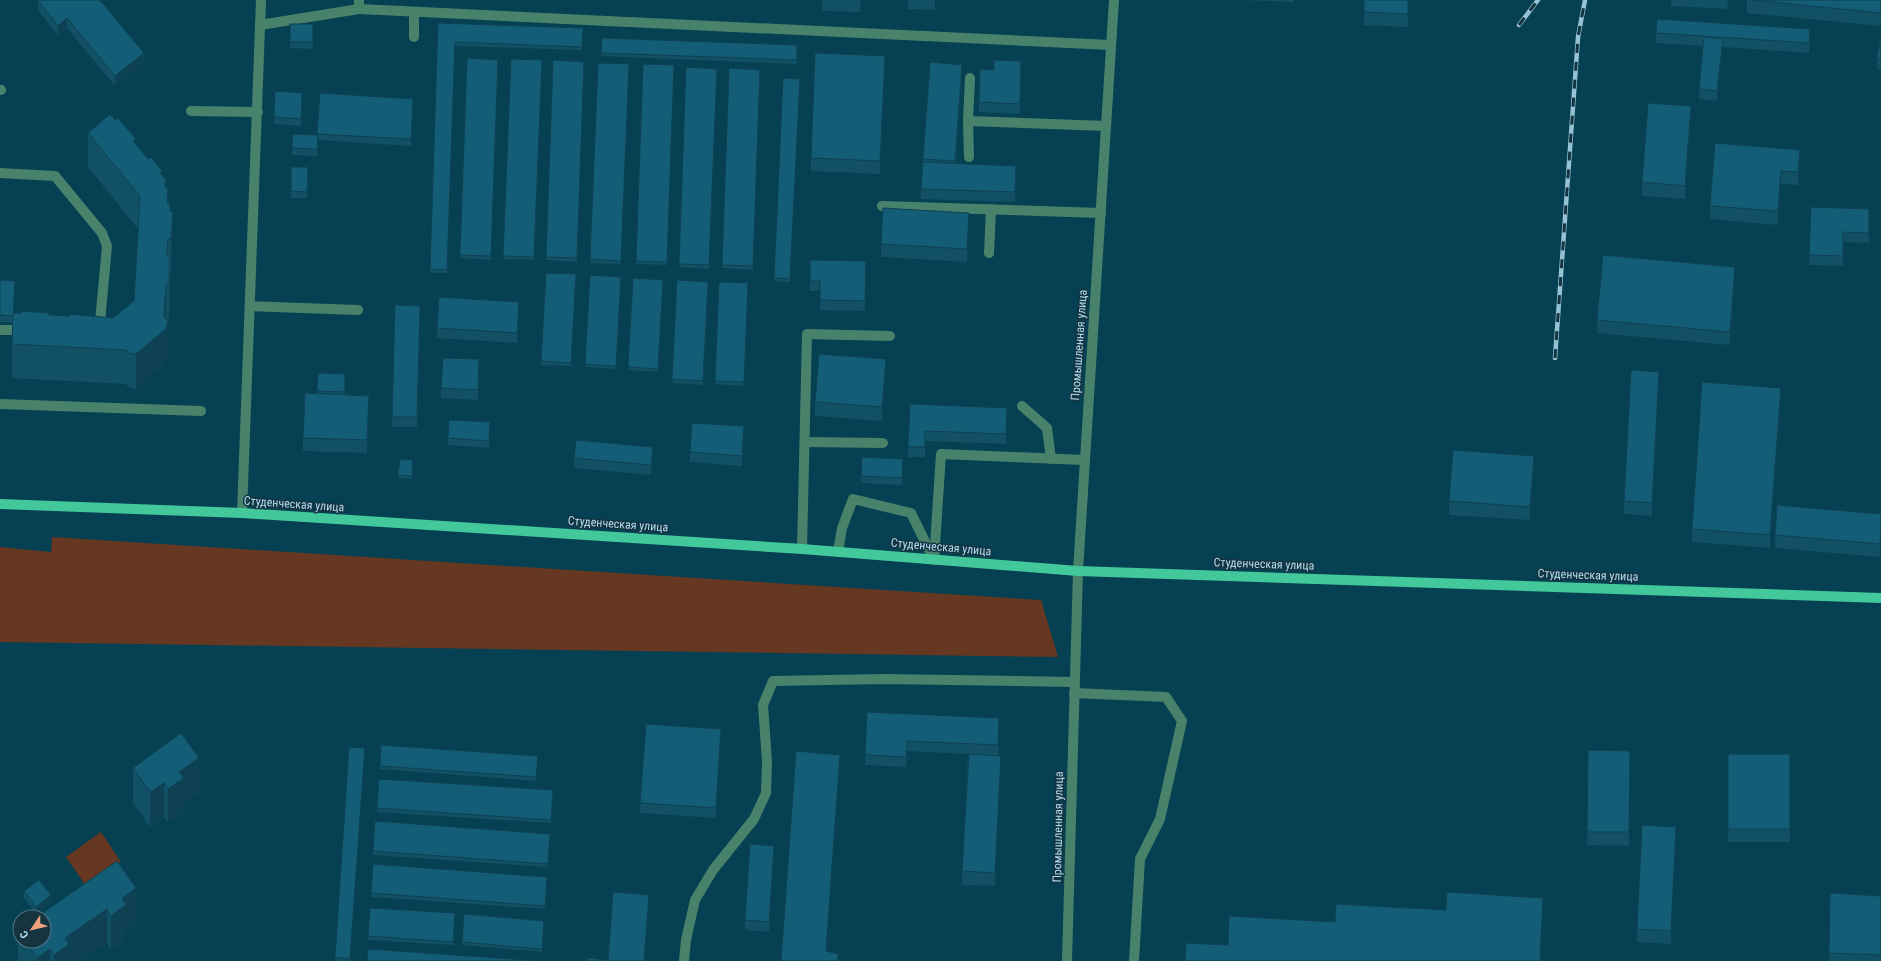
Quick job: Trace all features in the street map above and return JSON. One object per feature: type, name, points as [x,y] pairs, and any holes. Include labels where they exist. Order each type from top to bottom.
[{"type":"main road","name":"Студенческая улица","points":[[0,504],[242,513],[802,549],[1078,571],[1881,598]]},
{"type":"street","points":[[242,513],[261,0]]},
{"type":"street","name":"Промышленная улица","points":[[1068,961],[1078,571],[1102,213],[1114,0]]},
{"type":"street","points":[[260,24],[359,5],[414,13],[1111,45]]},
{"type":"street","points":[[414,13],[414,37]]},
{"type":"street","points":[[968,157],[970,78]]},
{"type":"street","points":[[191,111],[258,112]]},
{"type":"street","points":[[968,121],[1106,126]]},
{"type":"street","points":[[0,173],[55,176],[102,233],[107,246],[100,322],[94,329],[86,329]]},
{"type":"street","points":[[882,206],[1102,213]]},
{"type":"street","points":[[989,253],[990,209]]},
{"type":"street","points":[[250,306],[358,310]]},
{"type":"street","points":[[0,330],[39,329]]},
{"type":"street","points":[[802,549],[807,334],[890,336]]},
{"type":"street","points":[[0,404],[201,411]]},
{"type":"street","points":[[1022,406],[1047,428],[1051,458]]},
{"type":"street","points":[[805,442],[883,442]]},
{"type":"street","points":[[934,560],[941,454],[1085,460]]},
{"type":"street","points":[[838,552],[842,528],[853,499],[911,513],[934,560]]},
{"type":"street","points":[[684,961],[686,940],[695,900],[713,870],[754,819],[766,794],[767,762],[763,705],[773,681],[885,679],[1074,682]]},
{"type":"street","points":[[1074,693],[1166,697],[1182,720],[1160,819],[1140,859],[1134,961]]},
{"type":"shaded area","points":[[52,537],[1041,600],[1058,657],[0,642],[0,547],[51,552]]},
{"type":"shaded area","points":[[101,832],[121,862],[86,886],[66,857]]},
{"type":"building","points":[[38,0],[100,0],[144,53],[115,76],[67,18],[58,26]]},
{"type":"building","points":[[1364,0],[1408,0],[1408,14],[1364,12]]},
{"type":"building","points":[[1752,0],[1881,0],[1881,13]]},
{"type":"building","points":[[1657,19],[1810,29],[1809,43],[1656,33]]},
{"type":"building","points":[[438,23],[583,28],[582,47],[455,42],[447,270],[430,269]]},
{"type":"building","points":[[290,24],[313,24],[313,42],[290,42]]},
{"type":"building","points":[[1881,35],[1881,59],[1877,59]]},
{"type":"building","points":[[1704,37],[1723,39],[1717,91],[1699,89]]},
{"type":"building","points":[[602,38],[797,45],[797,60],[601,53]]},
{"type":"building","points":[[815,53],[885,56],[880,161],[811,158]]},
{"type":"building","points":[[467,58],[498,60],[491,256],[460,255]]},
{"type":"building","points":[[511,59],[542,60],[534,257],[503,256]]},
{"type":"building","points":[[553,60],[584,62],[577,258],[546,257]]},
{"type":"building","points":[[994,60],[1021,61],[1020,104],[979,102],[980,69],[994,70]]},
{"type":"building","points":[[930,62],[962,65],[955,161],[923,159]]},
{"type":"building","points":[[598,63],[629,64],[621,261],[590,259]]},
{"type":"building","points":[[643,64],[674,65],[667,262],[636,261]]},
{"type":"building","points":[[686,67],[717,69],[709,265],[679,264]]},
{"type":"building","points":[[729,68],[760,70],[753,266],[722,265]]},
{"type":"building","points":[[783,78],[800,79],[790,279],[774,278]]},
{"type":"building","points":[[275,91],[302,93],[301,119],[274,117]]},
{"type":"building","points":[[320,93],[413,99],[411,139],[317,134]]},
{"type":"building","points":[[1648,103],[1691,106],[1685,186],[1642,182]]},
{"type":"building","points":[[110,114],[115,120],[118,118],[136,139],[133,141],[148,159],[151,157],[162,171],[160,173],[166,180],[165,187],[168,187],[167,203],[170,203],[170,211],[173,212],[171,239],[168,239],[167,256],[170,256],[169,284],[166,284],[164,317],[168,321],[166,329],[136,354],[129,353],[126,350],[12,344],[13,313],[21,313],[21,311],[49,313],[49,315],[69,316],[69,314],[113,318],[134,301],[140,196],[88,133]]},
{"type":"building","points":[[293,134],[318,135],[317,149],[292,148]]},
{"type":"building","points":[[1715,143],[1800,150],[1798,172],[1781,171],[1778,211],[1710,206]]},
{"type":"building","points":[[923,162],[1016,166],[1015,192],[921,189]]},
{"type":"building","points":[[291,167],[308,167],[307,192],[291,191]]},
{"type":"building","points":[[1811,207],[1869,209],[1869,233],[1843,232],[1843,256],[1809,255]]},
{"type":"building","points":[[883,208],[969,213],[967,249],[881,244]]},
{"type":"building","points":[[1603,255],[1735,267],[1730,332],[1597,320]]},
{"type":"building","points":[[810,260],[866,261],[865,301],[820,300],[820,281],[810,281]]},
{"type":"building","points":[[546,273],[576,274],[571,363],[541,361]]},
{"type":"building","points":[[590,275],[621,277],[616,366],[585,364]]},
{"type":"building","points":[[633,278],[663,280],[658,369],[628,367]]},
{"type":"building","points":[[0,280],[15,281],[13,316],[0,315]]},
{"type":"building","points":[[677,280],[708,282],[703,381],[672,379]]},
{"type":"building","points":[[719,282],[748,283],[744,382],[715,381]]},
{"type":"building","points":[[439,297],[519,302],[517,333],[437,328]]},
{"type":"building","points":[[395,305],[420,306],[417,417],[392,417]]},
{"type":"building","points":[[819,354],[886,359],[882,407],[815,402]]},
{"type":"building","points":[[443,358],[479,359],[478,390],[441,388]]},
{"type":"building","points":[[1631,370],[1659,372],[1652,503],[1624,501]]},
{"type":"building","points":[[318,373],[345,374],[345,392],[317,391]]},
{"type":"building","points":[[1702,382],[1781,388],[1770,535],[1692,529]]},
{"type":"building","points":[[305,393],[369,396],[367,440],[303,438]]},
{"type":"building","points":[[910,404],[1007,408],[1006,434],[925,431],[925,447],[908,447]]},
{"type":"building","points":[[449,420],[490,422],[489,441],[448,438]]},
{"type":"building","points":[[692,423],[744,426],[742,456],[690,452]]},
{"type":"building","points":[[576,440],[653,447],[651,465],[574,458]]},
{"type":"building","points":[[1453,450],[1534,456],[1530,507],[1449,501]]},
{"type":"building","points":[[862,457],[903,459],[902,478],[861,476]]},
{"type":"building","points":[[400,459],[413,460],[412,476],[398,475]]},
{"type":"building","points":[[1777,505],[1881,514],[1880,544],[1775,535]]},
{"type":"building","points":[[867,712],[999,718],[998,745],[907,741],[906,757],[865,755]]},
{"type":"building","points":[[646,724],[721,729],[716,808],[640,803]]},
{"type":"building","points":[[181,733],[199,758],[179,772],[184,778],[168,789],[164,783],[150,792],[133,768]]},
{"type":"building","points":[[381,745],[538,756],[536,777],[380,766]]},
{"type":"building","points":[[349,747],[365,748],[350,959],[335,957]]},
{"type":"building","points":[[1588,750],[1630,751],[1629,832],[1587,832]]},
{"type":"building","points":[[796,751],[840,755],[826,951],[838,954],[838,961],[781,961]]},
{"type":"building","points":[[969,754],[1001,756],[995,873],[962,871]]},
{"type":"building","points":[[1728,754],[1790,754],[1790,829],[1728,829]]},
{"type":"building","points":[[379,779],[553,790],[551,820],[377,808]]},
{"type":"building","points":[[375,821],[550,834],[548,864],[373,851]]},
{"type":"building","points":[[1642,825],[1676,827],[1671,931],[1637,929]]},
{"type":"building","points":[[750,844],[774,846],[769,922],[745,920]]},
{"type":"building","points":[[117,861],[136,888],[122,898],[126,905],[111,916],[107,909],[65,938],[69,944],[54,955],[50,949],[52,949],[52,909],[48,909]]},
{"type":"building","points":[[373,864],[547,877],[545,906],[371,893]]},
{"type":"building","points":[[39,880],[51,895],[36,907],[24,891]]},
{"type":"building","points":[[613,892],[649,895],[644,961],[587,961],[587,958],[608,960]]},
{"type":"building","points":[[1447,892],[1543,898],[1540,961],[1185,961],[1186,943],[1228,945],[1229,916],[1335,922],[1336,904],[1446,910]]},
{"type":"building","points":[[1830,893],[1881,896],[1881,955],[1829,953]]},
{"type":"building","points":[[370,908],[455,913],[453,942],[368,936]]},
{"type":"building","points":[[464,914],[544,921],[542,949],[462,942]]},
{"type":"building","points":[[31,949],[50,949],[37,958]]},
{"type":"building","points":[[368,949],[541,961],[367,961]]},
{"type":"railway","points":[[1519,25],[1538,0]]},
{"type":"railway","points":[[1555,358],[1578,37],[1585,0]]}]
